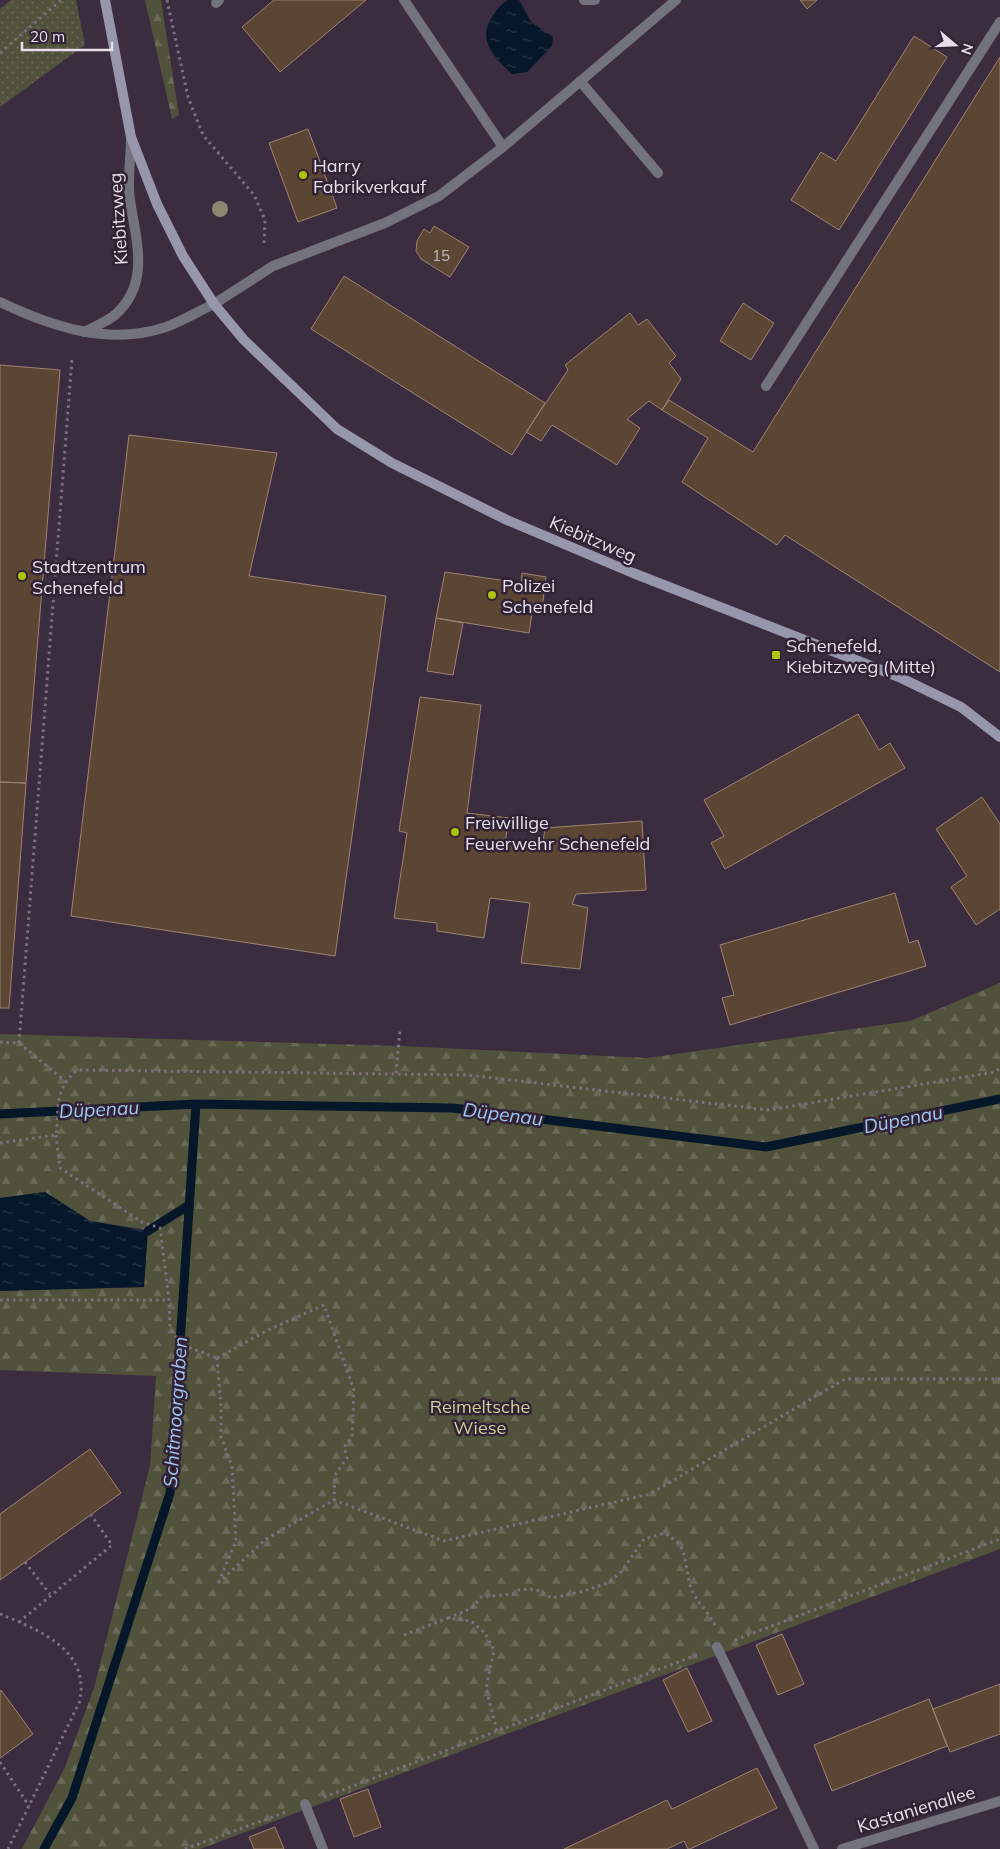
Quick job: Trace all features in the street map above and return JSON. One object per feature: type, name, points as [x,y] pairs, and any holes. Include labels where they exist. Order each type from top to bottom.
[{"type":"street","name":"Kiebitzweg","points":[[105,0],[131,137],[157,204],[184,256],[214,304],[256,353],[337,429],[392,463],[507,520],[633,574],[899,677],[962,707],[1000,737]]},
{"type":"street","points":[[404,0],[503,148]]},
{"type":"street","points":[[584,0],[595,0]]},
{"type":"street","points":[[0,302],[32,318],[83,333],[124,336],[166,327],[214,304],[273,266],[385,223],[439,196],[503,148],[676,0]]},
{"type":"street","points":[[766,386],[1000,22]]},
{"type":"street","points":[[580,81],[658,173]]},
{"type":"street","name":"Kiebitzweg","points":[[83,333],[113,316],[129,300],[138,274],[139,244],[129,198],[131,137]]},
{"type":"street","points":[[719,1646],[814,1849]]},
{"type":"street","name":"Kastanienallee","points":[[842,1849],[1000,1800]]},
{"type":"street","points":[[305,1804],[323,1849]]},
{"type":"path","points":[[0,53],[61,0]]},
{"type":"path","points":[[167,0],[188,97],[202,135],[254,195],[265,220],[264,244]]},
{"type":"path","points":[[19,1043],[72,359]]},
{"type":"path","points":[[396,1073],[400,1030]]},
{"type":"path","points":[[0,1042],[19,1043],[65,1081]]},
{"type":"path","points":[[334,1500],[335,1475],[347,1458],[344,1447],[352,1437],[354,1390],[324,1305],[268,1330],[217,1358],[180,1344],[170,1327],[169,1300],[160,1228],[142,1222],[60,1168],[56,1135],[58,1098],[65,1081],[77,1070],[467,1075],[769,1110],[995,1072],[1000,1068]]},
{"type":"path","points":[[0,1143],[56,1135]]},
{"type":"path","points":[[0,1300],[169,1300]]},
{"type":"path","points":[[217,1358],[221,1437],[232,1466],[236,1541],[218,1583],[266,1539],[334,1500]]},
{"type":"path","points":[[334,1500],[444,1541],[650,1494],[845,1379],[1000,1379]]},
{"type":"path","points":[[19,1622],[50,1594],[112,1546],[91,1515]]},
{"type":"path","points":[[404,1635],[472,1608],[481,1597],[513,1594],[519,1590],[535,1589],[552,1598],[584,1591],[608,1582],[621,1572],[644,1540],[665,1533],[675,1540],[682,1549],[691,1589],[702,1609],[714,1619],[719,1646]]},
{"type":"path","points":[[186,1849],[1000,1539]]},
{"type":"path","points":[[25,1562],[50,1594]]},
{"type":"path","points":[[0,1614],[56,1641],[69,1656],[80,1675],[83,1687],[79,1703],[8,1849]]},
{"type":"path","points":[[448,1618],[471,1621],[485,1633],[494,1650],[486,1688],[498,1731]]},
{"type":"path","points":[[0,1762],[30,1806]]},
{"type":"green space","points":[[11,0],[76,0],[85,45],[0,107],[0,9]]},
{"type":"green space","points":[[145,0],[161,0],[179,115],[172,119]]},
{"type":"green space","name":"Reimeltsche Wiese","points":[[1000,983],[1000,1549],[200,1849],[22,1849],[65,1767],[94,1688],[150,1466],[156,1376],[0,1370],[0,1291],[144,1287],[147,1230],[90,1221],[45,1192],[0,1198],[0,1034],[399,1046],[647,1058],[910,1021]]},
{"type":"water","points":[[508,0],[519,0],[531,22],[553,37],[552,46],[527,72],[512,74],[494,56],[487,42],[486,34],[492,17],[499,7]]},
{"type":"water","points":[[45,1192],[90,1221],[148,1231],[144,1287],[0,1291],[0,1198]]},
{"type":"building","points":[[274,0],[366,0],[280,72],[242,27]]},
{"type":"building","points":[[800,0],[817,0],[807,9]]},
{"type":"building","points":[[914,36],[947,57],[839,230],[791,200],[821,152],[836,161]]},
{"type":"building","points":[[1000,57],[1000,672],[785,535],[777,545],[682,482],[708,438],[662,410],[669,400],[753,452]]},
{"type":"building","name":"Harry Fabrikverkauf","points":[[308,129],[337,208],[298,222],[269,143]]},
{"type":"building","points":[[434,226],[469,247],[450,277],[421,259],[416,251],[417,241],[424,229],[430,233]]},
{"type":"building","points":[[344,276],[545,403],[512,455],[311,329]]},
{"type":"building","points":[[743,303],[774,323],[751,360],[720,341]]},
{"type":"building","points":[[630,313],[638,325],[647,319],[676,356],[669,363],[681,379],[662,410],[649,401],[627,419],[640,428],[617,465],[552,425],[541,441],[526,432],[568,370],[565,365]]},
{"type":"building","name":"Stadtzentrum Schenefeld","points":[[0,365],[60,370],[26,783],[0,782]]},
{"type":"building","points":[[129,435],[277,453],[249,576],[386,596],[335,956],[71,916]]},
{"type":"building","name":"Polizei Schenefeld","points":[[445,572],[521,583],[522,573],[546,577],[542,609],[533,607],[529,633],[436,618]]},
{"type":"building","points":[[436,618],[463,623],[453,675],[427,671]]},
{"type":"building","name":"Freiwillige Feuerwehr Schenefeld","points":[[420,697],[481,705],[467,813],[509,818],[505,843],[542,849],[545,828],[642,821],[646,890],[576,894],[572,904],[588,908],[580,969],[521,963],[530,903],[490,898],[484,938],[437,931],[437,923],[394,918],[407,833],[399,831]]},
{"type":"building","points":[[858,714],[879,750],[890,743],[905,768],[725,869],[711,843],[724,836],[704,800]]},
{"type":"building","points":[[0,782],[26,783],[9,1008],[0,1008]]},
{"type":"building","points":[[982,797],[1000,824],[1000,909],[976,925],[951,887],[967,876],[936,829]]},
{"type":"building","points":[[895,893],[909,943],[918,940],[926,966],[730,1025],[722,998],[734,995],[720,945]]},
{"type":"building","points":[[90,1449],[121,1493],[0,1580],[0,1514]]},
{"type":"building","points":[[782,1634],[804,1684],[778,1695],[756,1645]]},
{"type":"building","points":[[687,1668],[712,1721],[688,1732],[663,1680]]},
{"type":"building","points":[[1000,1684],[1000,1734],[950,1752],[933,1709]]},
{"type":"building","points":[[0,1691],[33,1734],[0,1758]]},
{"type":"building","points":[[929,1699],[947,1746],[832,1791],[814,1745]]},
{"type":"building","points":[[757,1768],[777,1808],[690,1849],[688,1849],[684,1841],[667,1849],[564,1849],[667,1800],[672,1809]]},
{"type":"building","points":[[368,1789],[381,1827],[354,1837],[340,1799]]},
{"type":"building","points":[[275,1827],[284,1849],[254,1849],[249,1837]]},
{"type":"waterway","name":"Düpenau","points":[[0,1114],[196,1104],[453,1108],[766,1147],[1000,1099]]},
{"type":"waterway","name":"Schitmoorgraben","points":[[44,1849],[72,1798],[170,1493],[196,1104]]},
{"type":"waterway","points":[[148,1231],[189,1205]]},
{"type":"place","name":"Harry Fabrikverkauf","points":[[303,175]]},
{"type":"place","name":"Stadtzentrum Schenefeld","points":[[22,576]]},
{"type":"place","name":"Polizei Schenefeld","points":[[492,595]]},
{"type":"place","name":"Schenefeld, Kiebitzweg (Mitte)","points":[[776,655]]},
{"type":"place","name":"Freiwillige Feuerwehr Schenefeld","points":[[455,832]]}]
